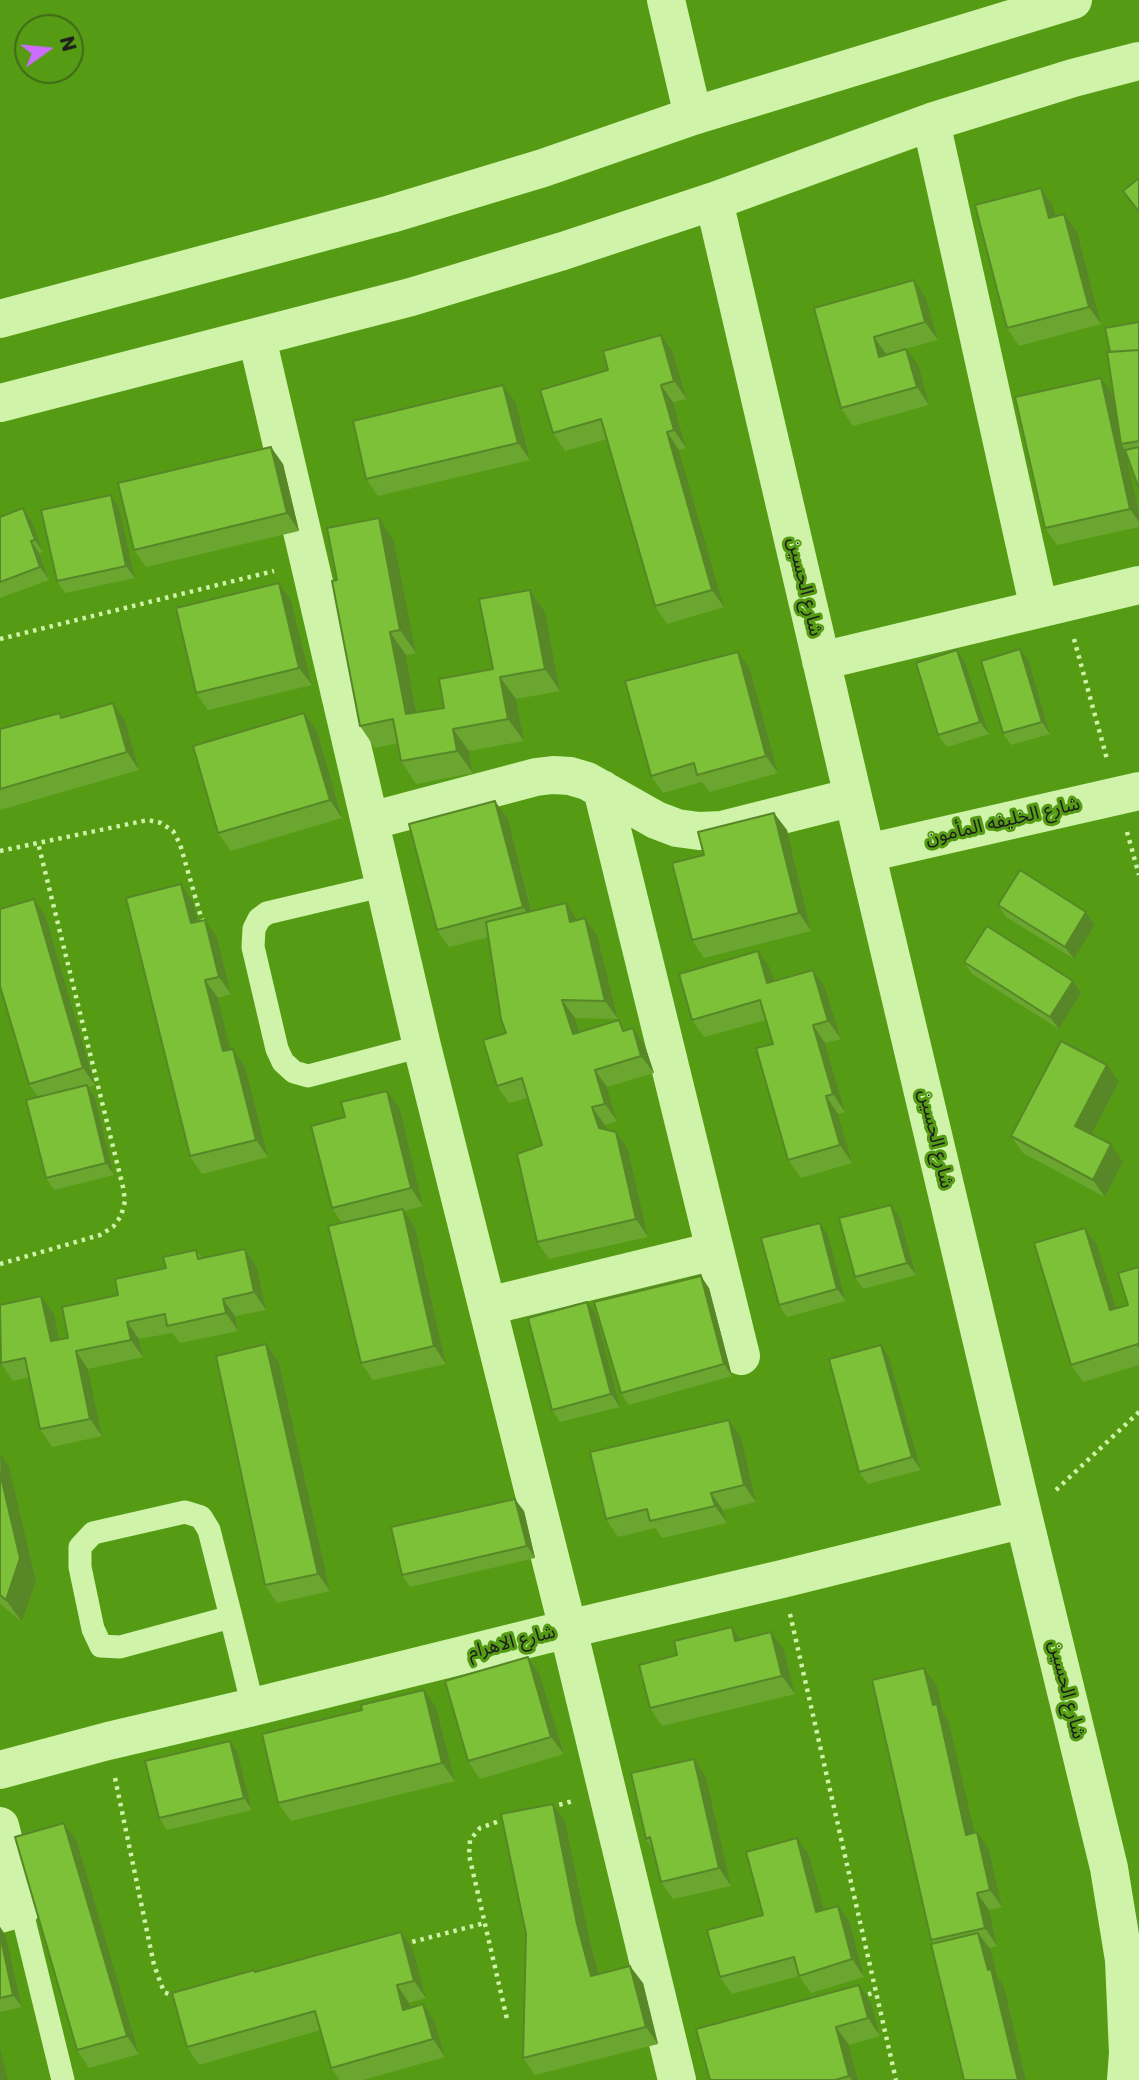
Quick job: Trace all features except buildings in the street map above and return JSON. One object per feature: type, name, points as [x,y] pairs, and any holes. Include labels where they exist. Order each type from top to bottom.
[{"type":"street","points":[[666,0],[693,116]]},
{"type":"street","points":[[0,319],[391,214],[543,168],[693,116],[1073,0]]},
{"type":"street","points":[[0,403],[257,338],[563,251],[714,201],[931,122],[1073,78],[1139,61]]},
{"type":"street","points":[[931,122],[1051,606]]},
{"type":"street","name":"شارع الحسين","points":[[714,201],[1024,1519],[1110,1868],[1124,1960],[1128,2053],[1126,2080]]},
{"type":"street","points":[[257,338],[422,1046],[607,1791],[671,2079]]},
{"type":"street","points":[[821,660],[1139,585]]},
{"type":"street","points":[[370,821],[536,777],[553,775],[587,781],[656,820],[677,828],[699,831],[722,830],[853,797]]},
{"type":"street","points":[[602,789],[741,1356]]},
{"type":"street","name":"شارع الخليفه المأمون","points":[[867,853],[1128,793]]},
{"type":"street","points":[[488,1306],[714,1251]]},
{"type":"street","name":"شارع الاهرام","points":[[0,1770],[108,1741],[1024,1519]]},
{"type":"street","points":[[0,1826],[10,1911]]},
{"type":"lane","points":[[385,885],[267,912],[259,919],[254,929],[253,947],[277,1049],[283,1062],[294,1072],[308,1076],[422,1046]]},
{"type":"lane","points":[[231,1617],[120,1647],[101,1646],[93,1629],[80,1566],[80,1547],[93,1533],[185,1512],[201,1517],[209,1530],[231,1617],[253,1707]]},
{"type":"lane","points":[[10,1911],[63,2080]]},
{"type":"path","points":[[0,639],[310,562]]},
{"type":"path","points":[[1051,606],[1128,793],[1139,875]]},
{"type":"path","points":[[0,851],[148,820],[162,823],[173,831],[180,844],[207,929],[219,936],[254,929]]},
{"type":"path","points":[[0,1264],[100,1235],[113,1227],[121,1216],[125,1201],[38,843]]},
{"type":"path","points":[[1024,1519],[1139,1412]]},
{"type":"path","points":[[782,1579],[896,2080]]},
{"type":"path","points":[[108,1741],[154,1965],[164,1992],[188,2001]]},
{"type":"path","points":[[544,1808],[607,1791]]},
{"type":"path","points":[[507,1819],[480,1828],[470,1840],[469,1855],[507,2019]]},
{"type":"path","points":[[394,1947],[485,1923]]},
{"type":"path","points":[[850,1999],[876,1992]]}]
